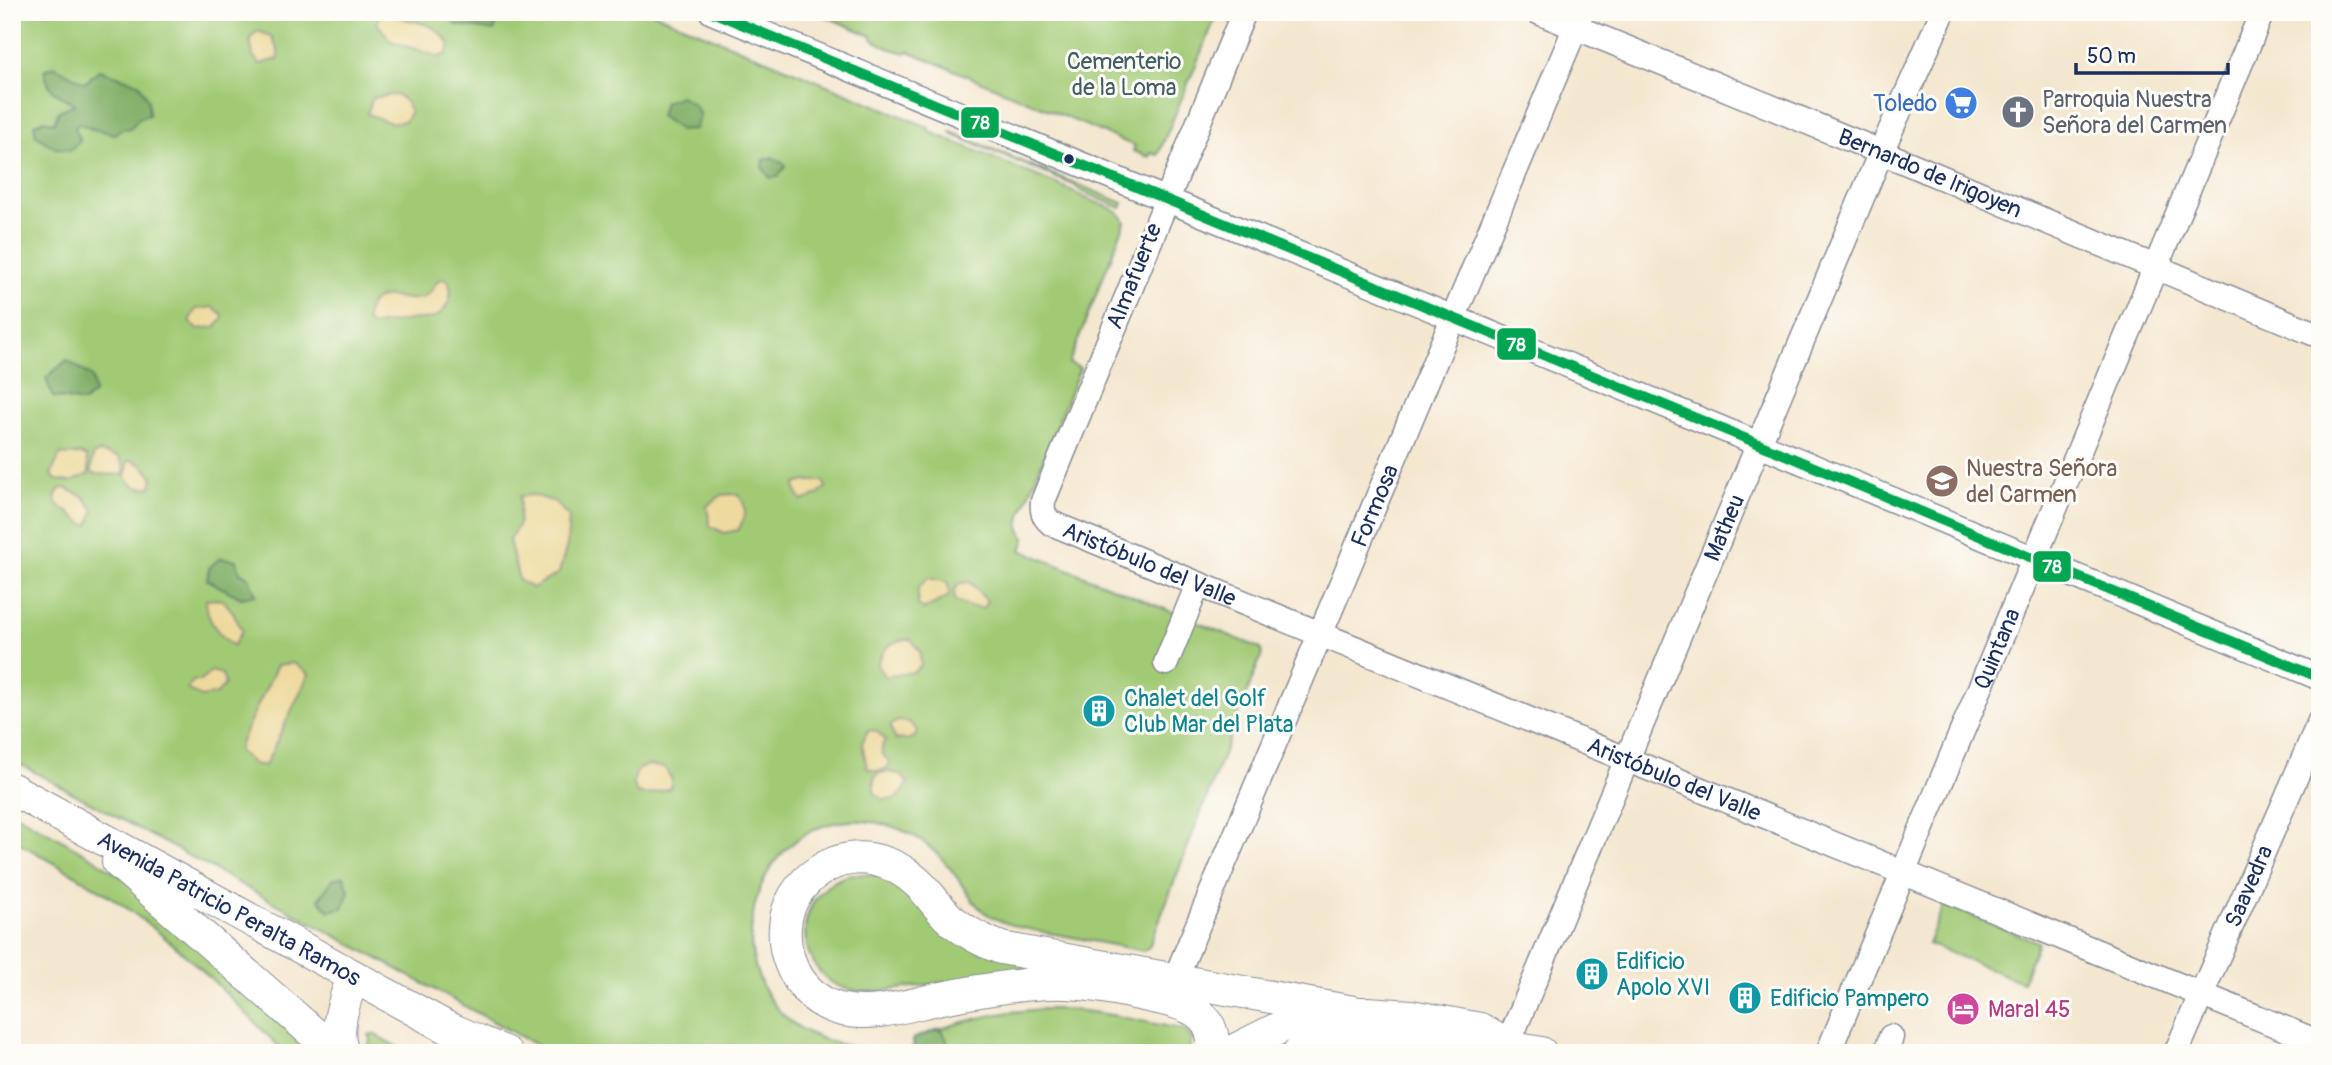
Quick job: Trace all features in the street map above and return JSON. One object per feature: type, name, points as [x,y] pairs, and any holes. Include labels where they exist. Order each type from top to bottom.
[{"type":"main road","name":"Avenida Patricio Peralta Ramos","points":[[12,789],[446,1027],[506,1053]]},
{"type":"main road","points":[[66,818],[336,1053]]},
{"type":"main road","points":[[1213,1053],[1211,1030],[1203,1016],[1187,1006],[1171,990],[1001,948],[975,938],[949,918],[904,871],[885,861],[845,859],[827,865],[811,876],[789,906],[784,943],[792,969],[807,990],[823,1002],[843,1010],[884,1010],[994,989],[1080,983],[1171,990],[1359,1013],[1411,1016],[1480,1029],[1507,1046]]},
{"type":"main road","points":[[343,1053],[338,1027],[353,976]]},
{"type":"main road","points":[[1229,1053],[1289,1023],[1359,1013]]},
{"type":"main road","name":"Avenida Patricio Peralta Ramos","points":[[446,1027],[478,1053]]},
{"type":"main road","points":[[1299,1053],[1323,1046],[1371,1040],[1412,1039],[1507,1046],[1541,1053]]},
{"type":"street","points":[[712,12],[2320,678]]},
{"type":"street","name":"Almafuerte","points":[[1043,501],[1244,12]]},
{"type":"street","name":"Bernardo de Irigoyen","points":[[1538,12],[1579,20],[1881,152],[2320,336]]},
{"type":"street","name":"Matheu","points":[[1507,1046],[1881,152],[1943,12]]},
{"type":"street","name":"Quintana","points":[[1838,1050],[1903,873],[2263,12]]},
{"type":"street","name":"Formosa","points":[[1171,990],[1579,20]]},
{"type":"street","name":"Aristóbulo del Valle","points":[[1043,501],[1042,510],[1051,523],[2320,1043]]},
{"type":"street","points":[[1166,663],[1198,584]]},
{"type":"street","name":"Saavedra","points":[[2176,1053],[2320,721]]},
{"type":"green space","points":[[12,12],[651,12],[928,127],[930,132],[1071,190],[1109,207],[1122,216],[1125,222],[1069,363],[1080,368],[1021,515],[1019,527],[1025,540],[1021,550],[1260,648],[1262,654],[1149,947],[1143,951],[1029,929],[996,919],[975,904],[949,867],[928,846],[892,826],[862,821],[822,827],[790,845],[767,873],[754,908],[752,945],[760,980],[780,1012],[813,1035],[836,1043],[859,1048],[910,1052],[914,1047],[913,1039],[948,1027],[1001,1014],[1056,1009],[1105,1014],[1185,1030],[1192,1039],[1188,1053],[551,1053],[12,760]]},
{"type":"green space","points":[[449,12],[468,12],[473,17],[483,12],[497,22],[494,31],[456,25],[448,15]]},
{"type":"green space","name":"Cementerio de la Loma","points":[[815,12],[1218,12],[1158,155],[1151,153],[1149,157],[1133,151],[1135,146],[908,51],[906,53],[888,48],[872,39],[872,36]]},
{"type":"green space","points":[[55,66],[85,83],[99,70],[139,83],[148,100],[149,115],[139,118],[131,128],[114,134],[79,123],[75,128],[80,141],[71,150],[56,148],[36,136],[34,124],[45,120],[54,123],[59,111],[75,104],[63,98],[48,84],[44,70]]},
{"type":"green space","points":[[681,96],[695,106],[700,116],[695,129],[680,130],[660,116],[664,102]]},
{"type":"green space","points":[[951,132],[1123,203],[1121,208],[1081,191],[1074,185],[953,135]]},
{"type":"green space","points":[[772,157],[786,165],[778,177],[770,178],[762,167],[764,160]]},
{"type":"green space","points":[[67,360],[92,377],[94,393],[84,402],[53,397],[46,378]]},
{"type":"green space","points":[[220,558],[236,560],[240,572],[249,578],[256,595],[241,598],[207,580],[209,568]]},
{"type":"green space","points":[[12,812],[95,859],[155,900],[322,1053],[285,1053],[199,968],[129,909],[12,839]]},
{"type":"green space","points":[[851,874],[882,875],[1044,966],[879,991],[855,991],[837,985],[820,972],[809,953],[806,922],[816,897],[835,881]]},
{"type":"green space","points":[[344,876],[349,891],[343,908],[329,911],[319,899],[333,879]]},
{"type":"green space","points":[[1944,905],[2038,942],[2022,982],[1928,944]]},
{"type":"green space","points":[[939,1029],[948,1046],[947,1053],[907,1053],[907,1050],[914,1047],[913,1039]]},
{"type":"green space","points":[[374,1034],[408,1053],[365,1053],[371,1040],[369,1035]]},
{"type":"sand","points":[[381,12],[433,28],[450,44],[447,54],[439,57],[391,41],[377,23]]},
{"type":"sand","points":[[257,31],[271,36],[278,50],[278,59],[260,64],[253,56],[250,39]]},
{"type":"sand","points":[[399,96],[407,103],[410,113],[405,121],[391,123],[367,114],[373,98]]},
{"type":"sand","points":[[447,279],[451,289],[450,299],[439,315],[430,319],[371,326],[366,321],[369,308],[381,297],[417,299],[430,292],[438,280]]},
{"type":"sand","points":[[213,307],[222,314],[223,319],[215,327],[197,329],[189,321],[196,309]]},
{"type":"sand","points":[[99,452],[119,457],[124,466],[124,475],[95,474],[91,471],[93,455]]},
{"type":"sand","points":[[81,454],[87,457],[89,474],[71,482],[56,480],[51,474],[60,455]]},
{"type":"sand","points":[[128,461],[142,465],[153,477],[151,487],[137,487],[126,478]]},
{"type":"sand","points":[[823,481],[826,487],[818,495],[802,501],[796,492],[795,484]]},
{"type":"sand","points":[[66,488],[84,497],[94,510],[89,525],[57,504],[55,498],[59,489]]},
{"type":"sand","points":[[738,494],[745,512],[738,530],[724,533],[710,526],[707,506],[722,495]]},
{"type":"sand","points":[[534,495],[555,502],[569,517],[567,545],[559,573],[532,588],[519,580],[509,540],[519,524],[520,496]]},
{"type":"sand","points":[[928,578],[947,582],[950,595],[924,610],[918,605],[918,588]]},
{"type":"sand","points":[[970,582],[987,601],[983,608],[970,607],[955,601],[954,590],[961,583]]},
{"type":"sand","points":[[206,599],[223,600],[233,612],[242,631],[233,646],[213,625]]},
{"type":"sand","points":[[911,639],[920,652],[921,666],[913,672],[885,677],[877,665],[882,653],[893,643]]},
{"type":"sand","points":[[293,663],[309,674],[265,766],[253,764],[238,750],[242,739],[277,665]]},
{"type":"sand","points":[[211,671],[222,674],[225,684],[217,694],[201,697],[187,689],[193,681],[201,681]]},
{"type":"sand","points":[[897,721],[909,722],[917,730],[915,737],[895,739],[890,726]]},
{"type":"sand","points":[[868,730],[876,731],[885,739],[882,752],[890,762],[886,769],[876,771],[867,768],[862,743]]},
{"type":"sand","points":[[648,765],[665,768],[672,780],[670,788],[648,795],[637,793],[633,782],[638,769]]},
{"type":"sand","points":[[879,773],[901,775],[908,783],[895,799],[882,799],[874,792],[874,778]]},
{"type":"transit line","name":"78","points":[[712,12],[2320,678]]},
{"type":"place","name":"Toledo","points":[[1961,103]]},
{"type":"place","name":"Parroquia Nuestra Señora del Carmen","points":[[2018,112]]},
{"type":"place","name":"Nuestra Señora del Carmen","points":[[1942,481]]},
{"type":"place","name":"Chalet del Golf Club Mar del Plata","points":[[1099,711]]},
{"type":"place","name":"Edificio Apolo XVI","points":[[1592,974]]},
{"type":"place","name":"Edificio Pampero","points":[[1745,998]]},
{"type":"place","name":"Maral 45","points":[[1963,1009]]}]
